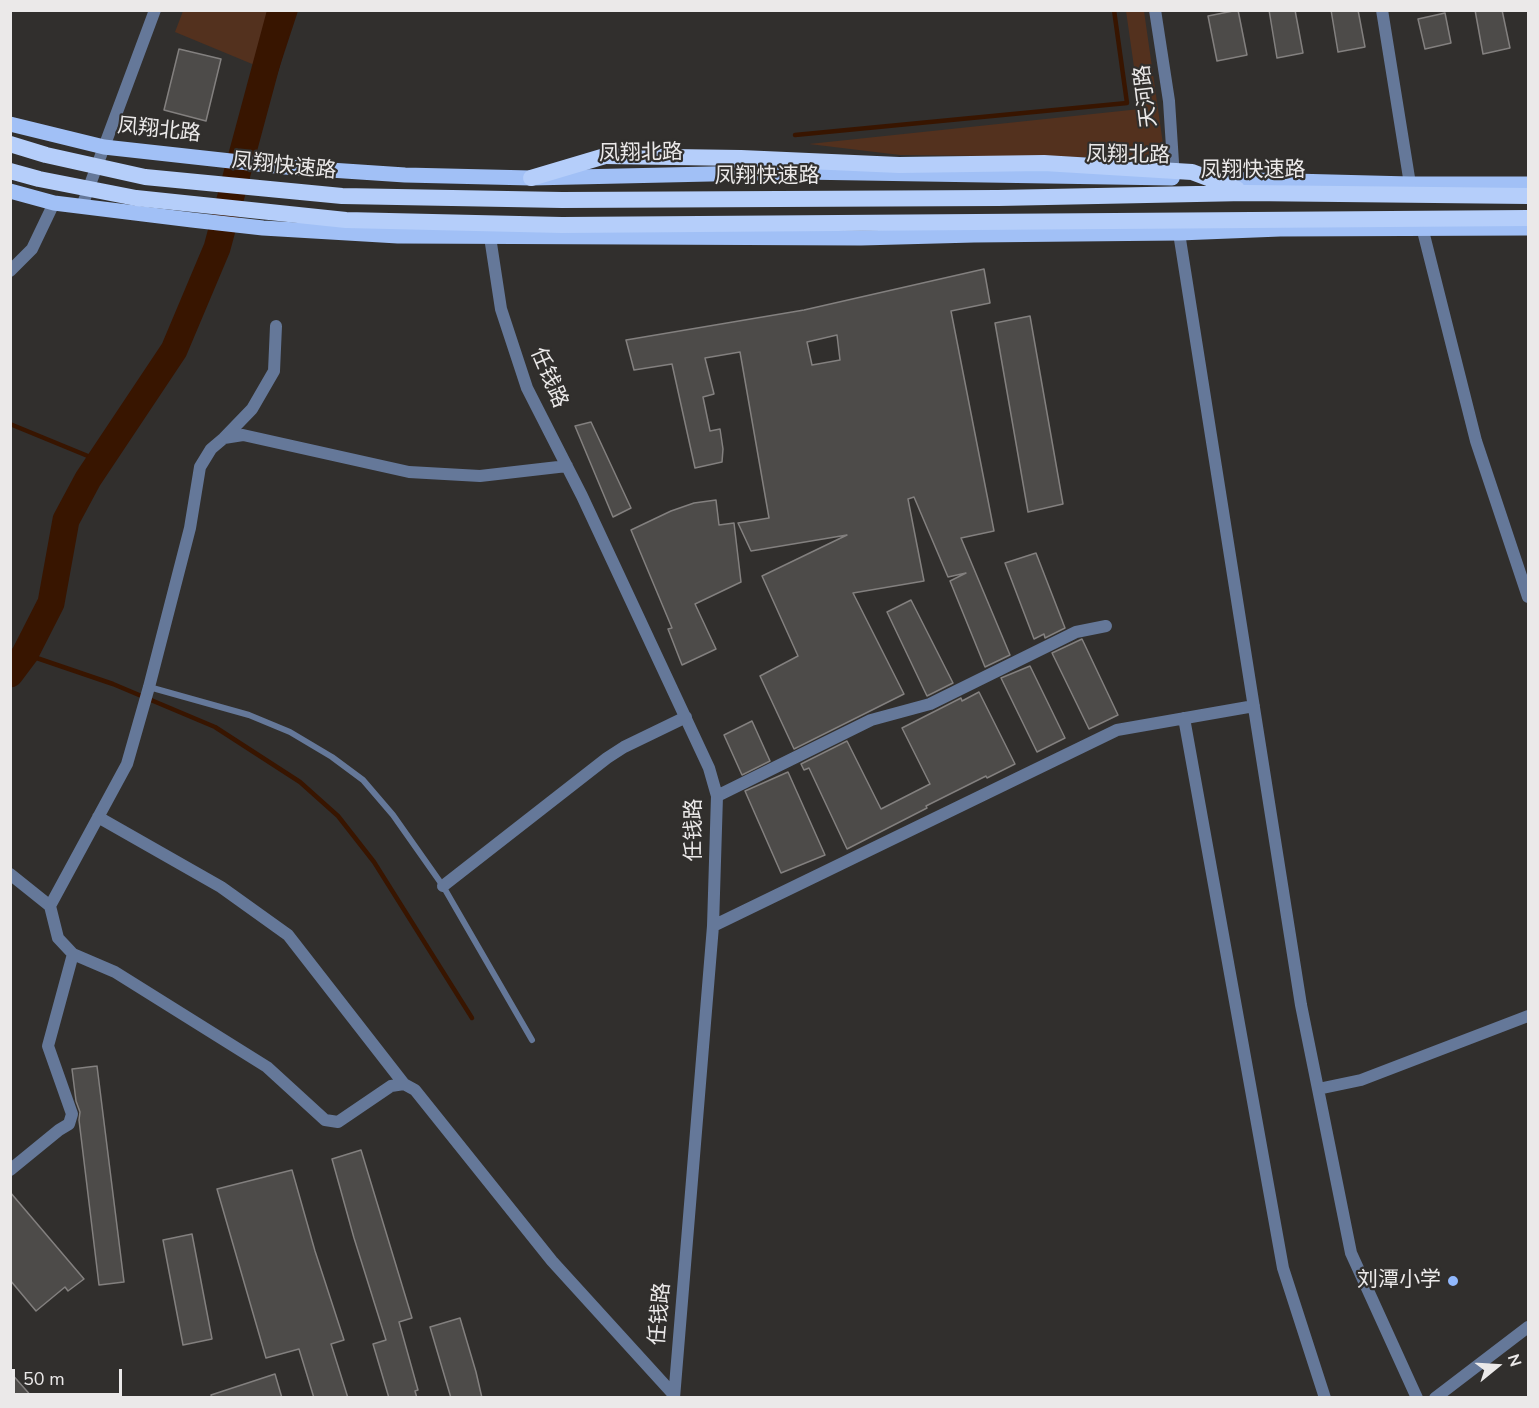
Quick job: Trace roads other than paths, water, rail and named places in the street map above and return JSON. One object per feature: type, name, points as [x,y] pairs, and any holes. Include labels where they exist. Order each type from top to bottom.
[{"type":"highway","name":"凤翔快速路","points":[[10,144],[46,155],[145,177],[342,196],[585,200],[986,198],[1246,193],[1528,196]]},
{"type":"highway","points":[[531,178],[605,156],[741,158],[899,165],[1044,163],[1192,172],[1246,193]]},
{"type":"highway","points":[[10,171],[136,198],[346,220],[562,225],[1528,218]]},
{"type":"main road","name":"凤翔北路","points":[[10,124],[104,147],[285,167],[405,175],[531,178],[800,172],[1410,184],[1528,184]]},
{"type":"main road","points":[[10,191],[54,203],[192,220],[263,228],[398,236],[861,238],[1179,233],[1280,229],[1528,228]]},
{"type":"street","points":[[81,206],[155,10]]},
{"type":"street","name":"天河路","points":[[1155,10],[1169,101],[1174,178]]},
{"type":"street","points":[[1382,10],[1410,184]]},
{"type":"street","points":[[10,271],[32,249],[54,203]]},
{"type":"street","points":[[1422,227],[1476,441],[1528,597]]},
{"type":"street","points":[[1179,233],[1300,993],[1318,1089],[1352,1254],[1417,1398]]},
{"type":"street","name":"任钱路","points":[[490,237],[501,309],[527,388],[567,466],[686,717],[709,768],[717,796],[713,926],[674,1396]]},
{"type":"street","points":[[51,906],[127,764],[190,528],[200,467],[211,449],[252,409],[274,371],[276,326]]},
{"type":"street","points":[[224,438],[243,435],[409,472],[480,476],[567,466]]},
{"type":"street","points":[[717,796],[871,720],[930,704],[1077,632],[1106,626]]},
{"type":"street","points":[[713,926],[1117,730],[1254,706]]},
{"type":"street","points":[[443,886],[607,758],[624,747],[686,717]]},
{"type":"street","points":[[1184,718],[1283,1268],[1325,1398]]},
{"type":"street","points":[[98,817],[221,887],[288,935],[404,1084],[415,1090],[552,1261],[674,1396]]},
{"type":"street","points":[[10,874],[51,906],[58,938],[73,954],[115,972],[267,1066],[325,1120],[338,1122],[392,1086],[404,1084]]},
{"type":"street","points":[[10,1170],[58,1130],[69,1124],[72,1114],[48,1046],[73,954]]},
{"type":"street","points":[[1318,1089],[1362,1080],[1528,1016]]},
{"type":"street","points":[[1435,1398],[1528,1327]]},
{"type":"lane","points":[[149,687],[249,715],[290,732],[332,757],[363,780],[393,815],[443,886],[532,1040]]},
{"type":"waterway","points":[[10,674],[25,654],[51,603],[66,520],[88,479],[174,350],[217,248],[281,10]]},
{"type":"waterway","points":[[795,135],[1127,103],[1114,10]]},
{"type":"waterway","points":[[10,424],[100,461]]},
{"type":"waterway","points":[[25,654],[113,684],[215,727],[300,782],[338,816],[374,862],[472,1018]]},
{"type":"place","name":"刘潭小学","points":[[1453,1281]]}]
